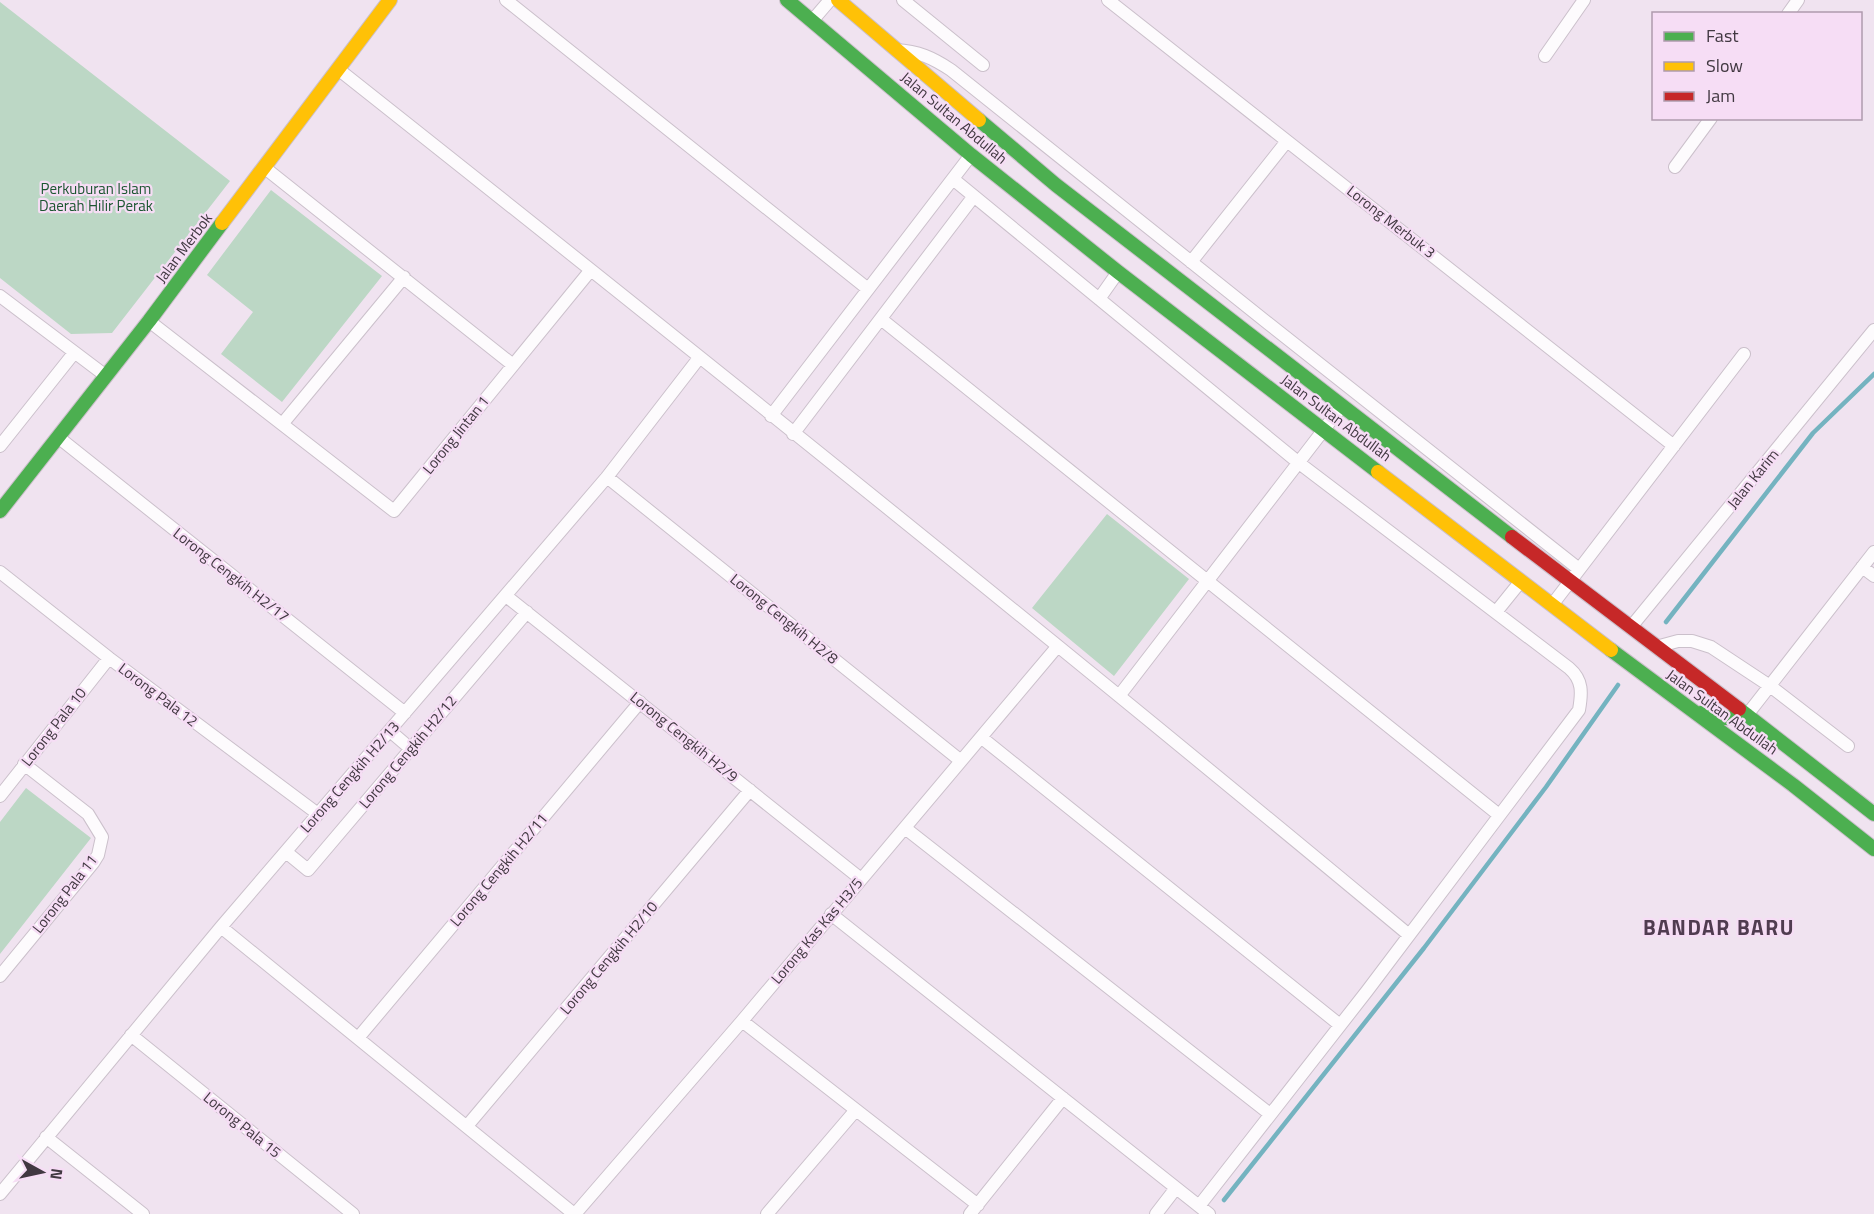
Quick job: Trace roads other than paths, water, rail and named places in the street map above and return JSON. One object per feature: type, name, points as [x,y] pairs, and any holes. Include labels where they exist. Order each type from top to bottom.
[{"type":"main road","name":"Jalan Merbok","points":[[0,511],[149,321],[390,0]]},
{"type":"main road","name":"Jalan Sultan Abdullah","points":[[787,0],[971,155],[1118,272],[1874,849]]},
{"type":"main road","name":"Jalan Sultan Abdullah","points":[[838,0],[1056,185],[1569,582],[1748,715],[1874,814]]},
{"type":"main road","points":[[1694,711],[1725,718],[1748,715],[1747,734],[1765,764]]},
{"type":"street","points":[[506,0],[868,289]]},
{"type":"street","points":[[812,21],[830,0]]},
{"type":"street","points":[[903,0],[983,65]]},
{"type":"street","name":"Lorong Merbuk 3","points":[[1108,0],[1674,446]]},
{"type":"street","points":[[1545,56],[1584,0]]},
{"type":"street","points":[[896,50],[911,51],[931,57],[951,70],[1579,569]]},
{"type":"street","points":[[338,69],[1119,696],[1408,935]]},
{"type":"street","points":[[1675,167],[1710,120]]},
{"type":"street","points":[[1191,262],[1287,141]]},
{"type":"street","points":[[771,416],[971,155]]},
{"type":"street","points":[[265,168],[513,365],[590,271]]},
{"type":"street","points":[[953,179],[1299,463],[1575,673],[1581,684],[1579,710],[1340,1025],[1199,1206]]},
{"type":"street","points":[[793,434],[974,196]]},
{"type":"street","points":[[1099,299],[1118,272]]},
{"type":"street","points":[[283,423],[404,277]]},
{"type":"street","points":[[0,296],[106,376]]},
{"type":"street","points":[[881,319],[1499,815]]},
{"type":"street","name":"Lorong Jintan 1","points":[[149,321],[394,511],[513,365]]},
{"type":"street","name":"Jalan Karim","points":[[1631,627],[1874,330]]},
{"type":"street","points":[[0,446],[74,353]]},
{"type":"street","points":[[1552,605],[1744,354]]},
{"type":"street","name":"Lorong Cengkih H2/13","points":[[0,1194],[221,927],[607,477],[699,358]]},
{"type":"street","points":[[1119,696],[1342,406]]},
{"type":"street","name":"Lorong Cengkih H2/17","points":[[57,437],[405,713]]},
{"type":"street","name":"Lorong Cengkih H2/8","points":[[607,477],[962,760]]},
{"type":"street","points":[[1748,715],[1874,552]]},
{"type":"street","points":[[1862,567],[1874,576]]},
{"type":"street","name":"Lorong Pala 12","points":[[0,573],[109,658],[318,814]]},
{"type":"street","points":[[1496,612],[1521,581]]},
{"type":"street","name":"Lorong Cengkih H2/9","points":[[506,596],[861,879]]},
{"type":"street","name":"Lorong Cengkih H2/12","points":[[286,852],[308,870],[526,612]]},
{"type":"street","points":[[1656,647],[1678,641],[1692,641],[1711,647],[1770,686],[1848,746]]},
{"type":"street","name":"Lorong Kas Kas H3/5","points":[[574,1214],[742,1022],[1057,646]]},
{"type":"street","name":"Lorong Pala 10","points":[[0,796],[109,658]]},
{"type":"street","name":"Lorong Cengkih H2/11","points":[[358,1038],[640,702]]},
{"type":"street","points":[[390,731],[411,749]]},
{"type":"street","points":[[982,738],[1340,1025]]},
{"type":"street","name":"Lorong Pala 11","points":[[0,976],[93,863],[98,855],[102,837],[88,814],[24,764]]},
{"type":"street","name":"Lorong Cengkih H2/10","points":[[467,1126],[750,790]]},
{"type":"street","points":[[904,828],[1270,1114]]},
{"type":"street","points":[[831,914],[1209,1214]]},
{"type":"street","points":[[221,927],[574,1214]]},
{"type":"street","points":[[742,1022],[974,1209],[1063,1098]]},
{"type":"street","name":"Lorong Pala 15","points":[[131,1035],[353,1214]]},
{"type":"street","points":[[767,1214],[855,1111]]},
{"type":"street","points":[[46,1137],[143,1214]]},
{"type":"street","points":[[1156,1214],[1176,1188]]},
{"type":"waterway","points":[[1666,622],[1813,433],[1874,374]]},
{"type":"waterway","points":[[1224,1200],[1424,948],[1546,787],[1618,685]]},
{"type":"district","name":"BANDAR BARU","points":[[1719,928]]},
{"type":"park label","name":"Perkuburan Islam Daerah Hilir Perak","points":[[96,198]]}]
